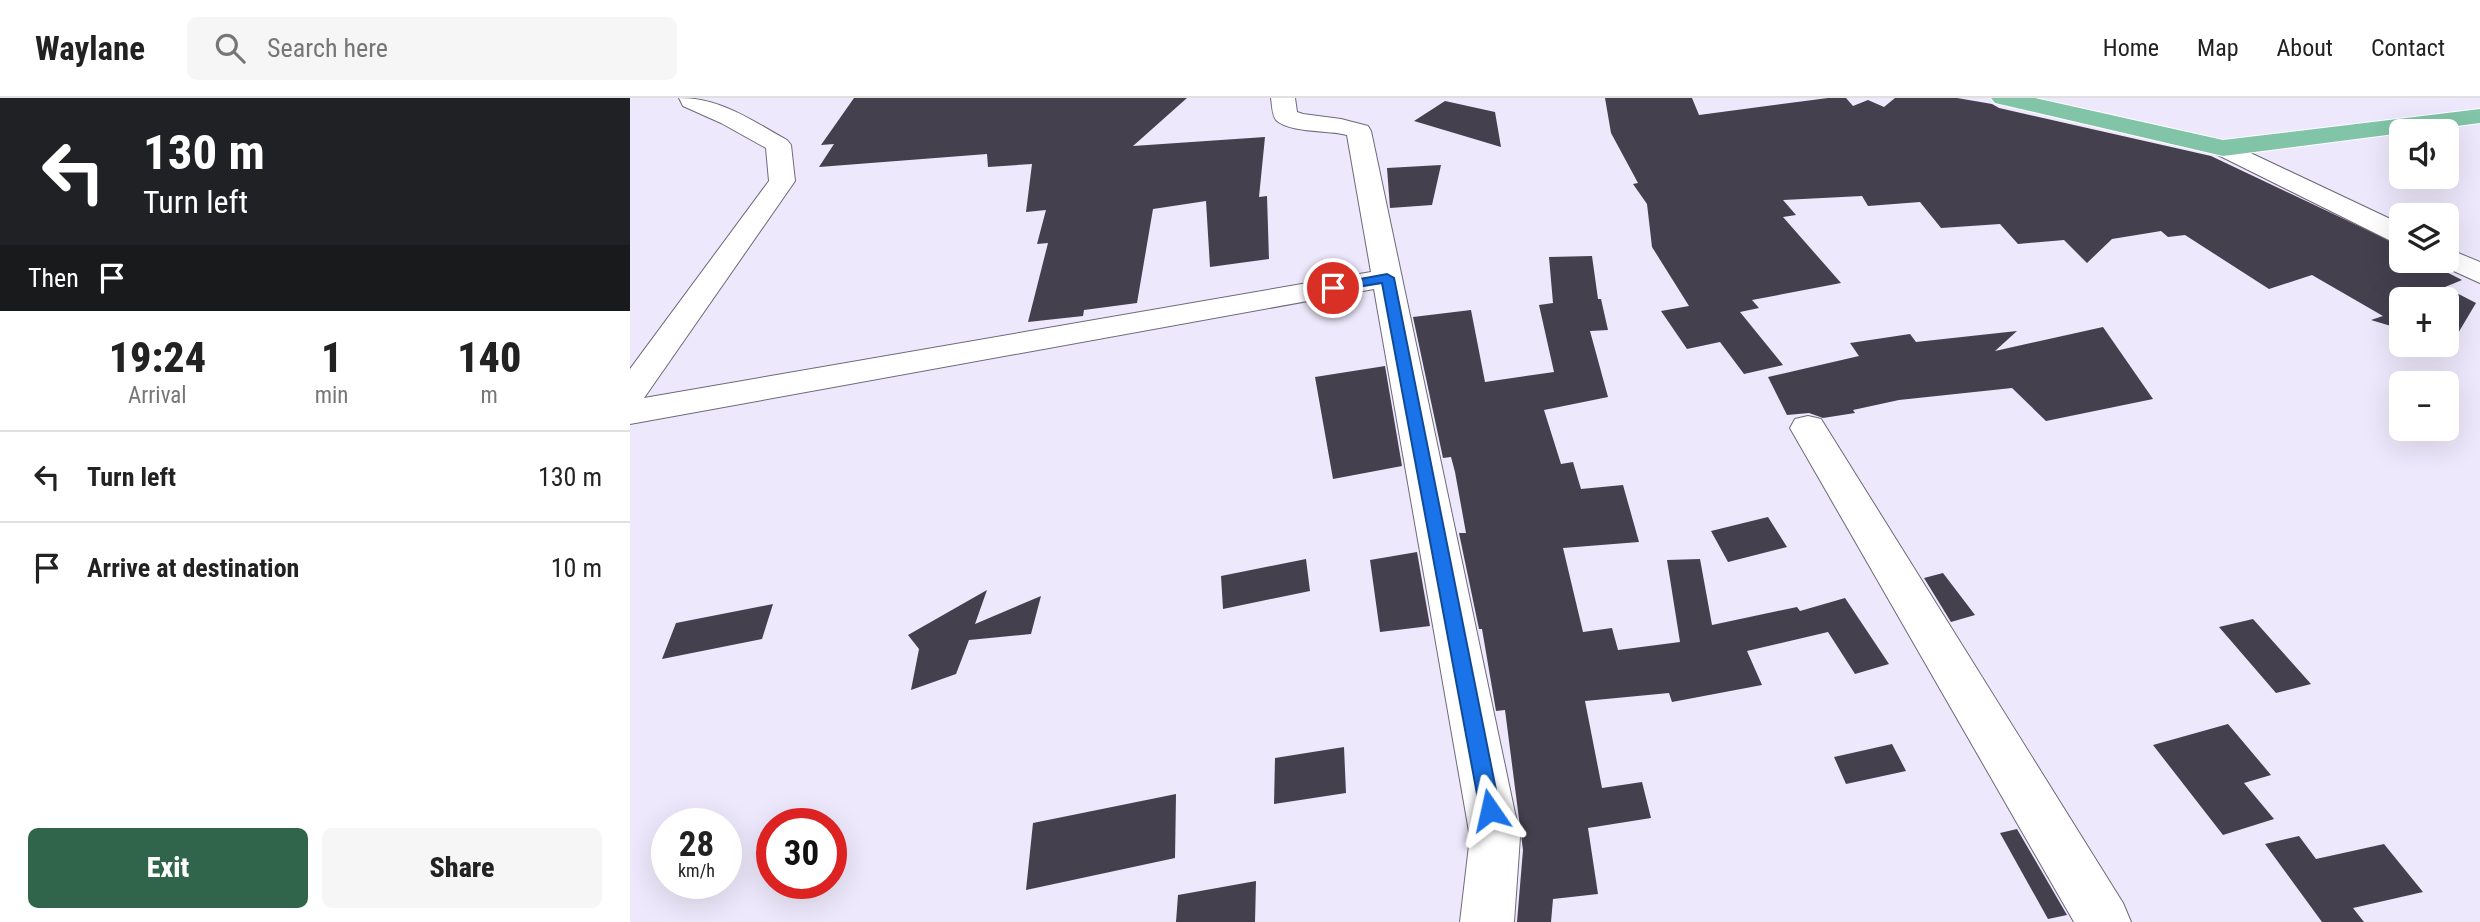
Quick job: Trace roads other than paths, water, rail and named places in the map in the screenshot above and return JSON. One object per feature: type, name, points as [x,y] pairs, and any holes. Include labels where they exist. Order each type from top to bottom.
[{"type":"main road","points":[[2003,98],[2223,148],[2480,116]]},
{"type":"street","points":[[630,393],[782,181],[778,145],[730,118],[691,101],[691,98]]},
{"type":"street","points":[[1283,98],[1286,116],[1296,121],[1343,125],[1359,131],[1495,837],[1487,922]]},
{"type":"street","points":[[2223,148],[2389,229]]},
{"type":"street","points":[[2459,264],[2480,274]]},
{"type":"street","points":[[630,412],[1387,278]]},
{"type":"street","points":[[1808,428],[2104,922]]}]
